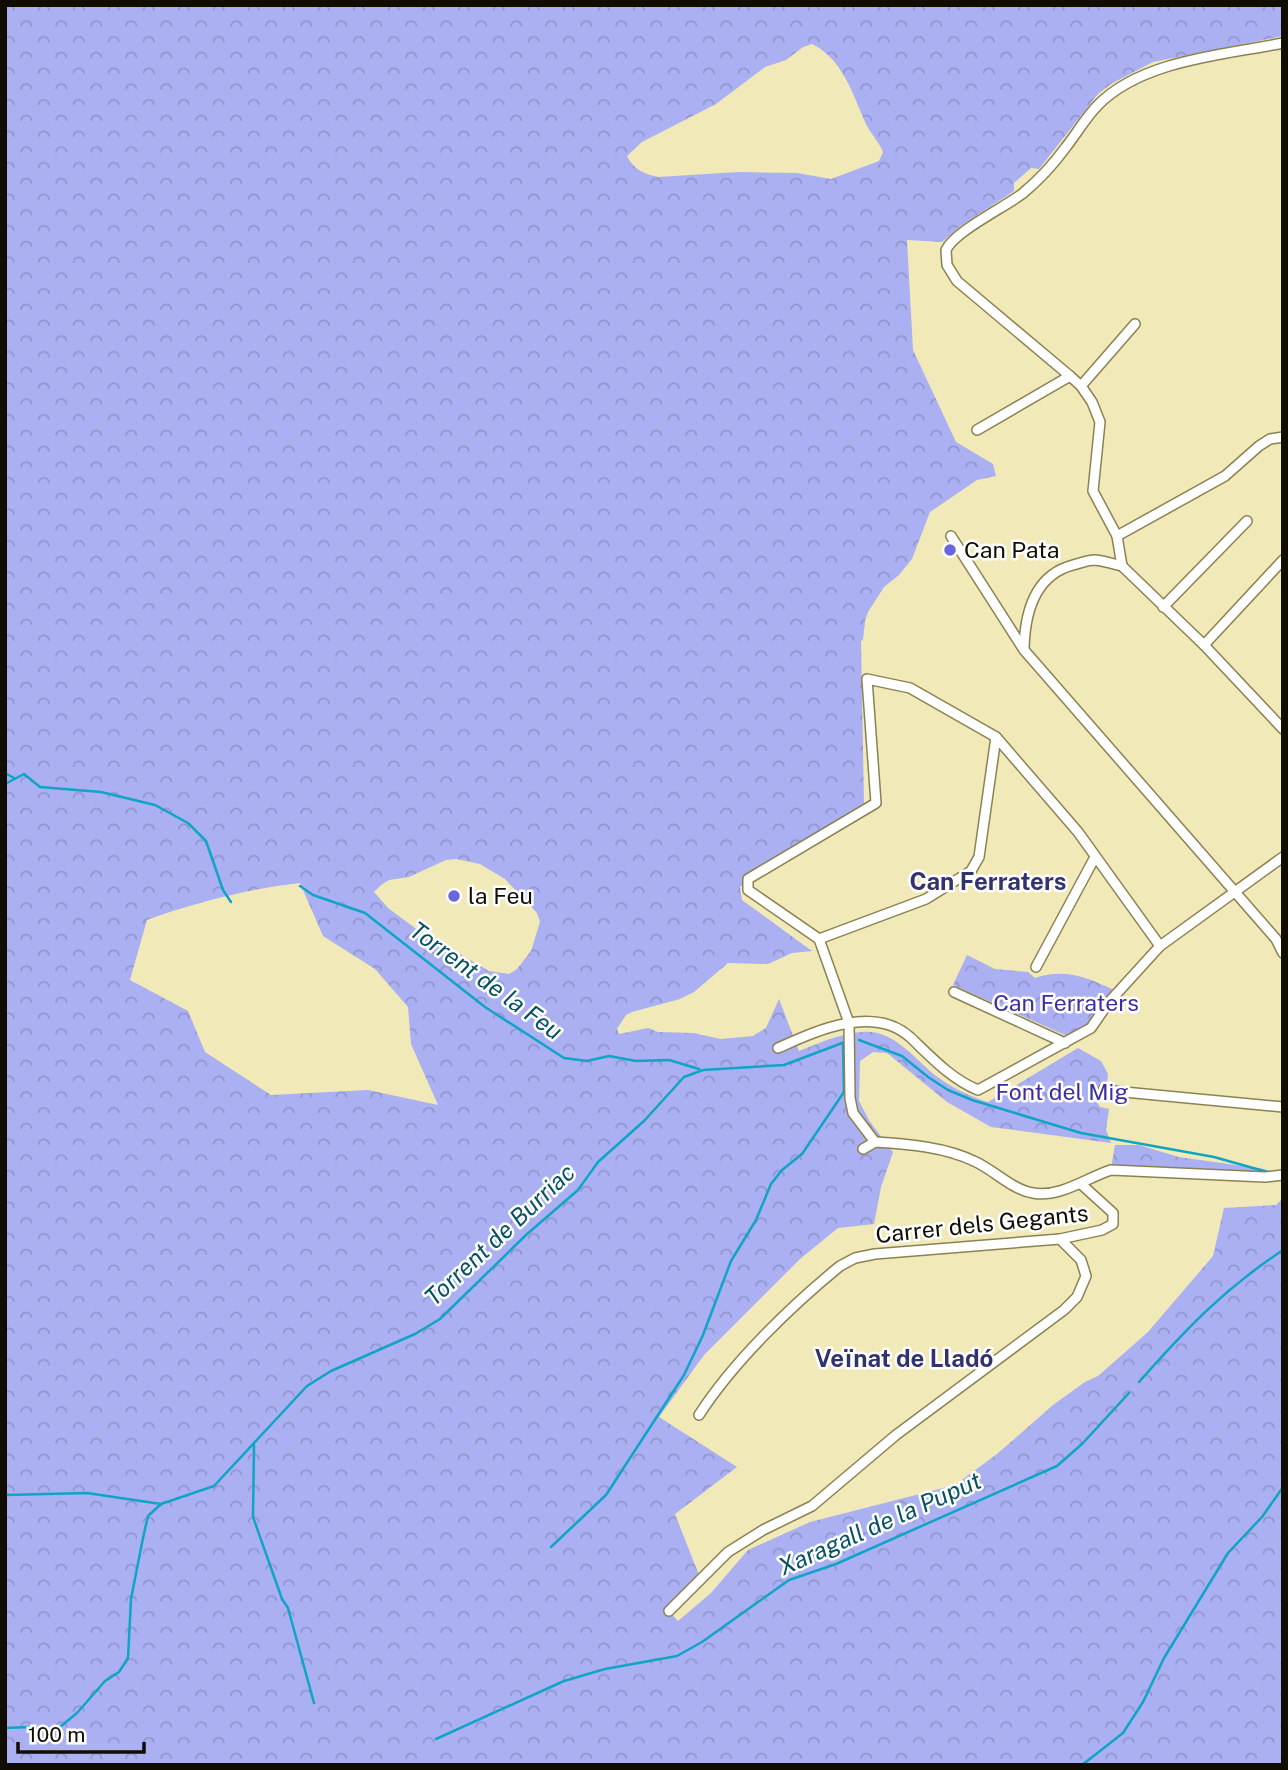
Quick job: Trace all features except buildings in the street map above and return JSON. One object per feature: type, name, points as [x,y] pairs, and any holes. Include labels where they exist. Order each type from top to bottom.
[{"type":"street","points":[[1122,566],[1117,536],[1093,491],[1100,422],[1092,402],[1070,376],[957,281],[947,265],[947,246],[966,229],[1007,205],[1034,183],[1054,162],[1096,107],[1121,86],[1156,68],[1283,43]]},
{"type":"street","points":[[1081,386],[1135,324]]},
{"type":"street","points":[[977,430],[1070,376]]},
{"type":"street","points":[[1117,536],[1225,477],[1270,439],[1283,437]]},
{"type":"street","points":[[1163,607],[1247,521]]},
{"type":"street","points":[[951,536],[1024,650],[1276,939],[1283,953]]},
{"type":"street","points":[[1024,650],[1024,627],[1030,602],[1040,586],[1061,568],[1093,560],[1122,566],[1204,645],[1283,729]]},
{"type":"street","points":[[1204,645],[1283,560]]},
{"type":"street","points":[[875,1142],[853,1113],[850,1098],[849,1023],[819,939],[748,890],[748,879],[876,803],[867,679],[910,688],[996,737],[1078,832],[1160,946]]},
{"type":"street","points":[[819,939],[926,899],[971,871],[979,857],[996,737]]},
{"type":"street","points":[[1036,967],[1095,857]]},
{"type":"street","points":[[778,1048],[808,1034],[849,1023],[879,1023],[907,1034],[961,1083],[978,1090],[1091,1028],[1109,1002],[1160,946],[1283,857]]},
{"type":"street","points":[[954,992],[1065,1043]]},
{"type":"street","points":[[1103,1090],[1283,1107]]},
{"type":"street","points":[[863,1149],[875,1142],[941,1150],[975,1161],[1018,1188],[1034,1194],[1081,1184],[1093,1176],[1111,1170],[1265,1177],[1283,1175]]},
{"type":"street","name":"Carrer dels Gegants","points":[[699,1415],[716,1389],[762,1339],[825,1278],[855,1258],[875,1254],[1060,1239],[1102,1230],[1113,1224],[1113,1213],[1081,1184]]},
{"type":"street","points":[[669,1611],[706,1571],[729,1552],[763,1530],[812,1506],[896,1434],[1064,1310],[1077,1297],[1086,1276],[1081,1260],[1060,1239]]},
{"type":"green space","name":"Font del Mig","points":[[5,5],[1283,5],[1283,36],[1153,62],[1111,84],[1098,94],[1039,169],[1031,168],[1014,183],[1014,191],[959,227],[942,242],[907,240],[913,350],[956,442],[993,464],[996,476],[977,480],[930,512],[912,559],[899,575],[884,587],[868,612],[861,641],[864,803],[750,873],[751,880],[740,887],[742,900],[812,951],[792,953],[768,964],[728,963],[694,992],[680,999],[632,1012],[626,1015],[617,1029],[619,1034],[648,1028],[658,1032],[693,1033],[721,1039],[753,1036],[766,1028],[779,999],[799,1051],[829,1039],[873,1032],[894,1040],[950,1085],[988,1102],[1078,1048],[1101,1061],[1108,1074],[1107,1083],[1097,1087],[1094,1097],[1100,1107],[1109,1109],[1106,1130],[1111,1143],[991,1127],[947,1102],[887,1053],[873,1052],[860,1061],[859,1101],[870,1122],[893,1152],[881,1187],[874,1224],[838,1228],[800,1259],[704,1355],[659,1417],[737,1467],[675,1514],[699,1575],[669,1611],[678,1621],[711,1593],[748,1550],[810,1522],[955,1485],[997,1454],[1053,1405],[1098,1376],[1148,1332],[1213,1256],[1224,1208],[1276,1205],[1283,1198],[1283,1765],[5,1765]],"holes":[[[812,44],[832,59],[846,79],[866,124],[883,152],[879,161],[831,179],[797,173],[738,172],[658,177],[639,170],[629,161],[627,156],[642,142],[716,104],[765,67],[786,60],[803,47]],[[456,859],[480,864],[505,879],[537,913],[540,922],[531,951],[517,969],[509,974],[489,971],[415,928],[388,908],[374,892],[389,880],[409,877],[446,860]],[[300,883],[323,936],[375,969],[408,1007],[411,1044],[438,1105],[368,1090],[271,1095],[205,1052],[188,1011],[130,980],[147,920],[184,907]]]},
{"type":"green space","name":"Can Ferraters","points":[[967,955],[995,969],[1028,972],[1035,978],[1056,974],[1075,975],[1114,990],[1087,1024],[1067,1036],[953,985]]},
{"type":"green space","points":[[1115,1145],[1139,1145],[1179,1157],[1264,1169],[1275,1173],[1111,1168]]},
{"type":"waterway","points":[[5,773],[14,778]]},
{"type":"waterway","points":[[5,784],[24,774],[40,787],[101,792],[155,805],[188,823],[206,841],[223,890],[231,902]]},
{"type":"waterway","name":"Torrent de la Feu","points":[[300,886],[313,895],[365,913],[485,1007],[564,1058],[587,1061],[609,1056],[636,1061],[669,1060],[699,1069]]},
{"type":"waterway","points":[[859,1040],[902,1056],[948,1090],[972,1100],[1081,1133],[1214,1157],[1271,1173]]},
{"type":"waterway","name":"Torrent de Burriac","points":[[5,1495],[87,1493],[161,1504],[214,1486],[307,1386],[331,1371],[415,1334],[440,1319],[526,1235],[578,1190],[598,1162],[644,1121],[684,1077],[703,1070],[784,1065],[845,1042]]},
{"type":"waterway","points":[[551,1547],[606,1495],[684,1375],[703,1335],[731,1261],[756,1220],[771,1184],[782,1170],[802,1154],[844,1092],[843,1043]]},
{"type":"waterway","name":"Xaragall de la Puput","points":[[1139,1382],[1206,1311],[1283,1250]]},
{"type":"waterway","name":"Xaragall de la Puput","points":[[436,1739],[564,1681],[605,1669],[677,1656],[702,1642],[789,1580],[836,1564],[1057,1466],[1082,1444],[1129,1393]]},
{"type":"waterway","points":[[254,1445],[253,1517],[282,1599],[288,1608],[314,1703]]},
{"type":"waterway","points":[[1082,1765],[1123,1733],[1143,1702],[1164,1658],[1228,1553],[1262,1517],[1283,1487]]},
{"type":"waterway","points":[[5,1728],[30,1727],[50,1730],[60,1727],[77,1713],[105,1681],[119,1672],[128,1658],[131,1599],[148,1516],[161,1504]]},
{"type":"place","name":"Can Pata","points":[[950,550]]},
{"type":"place","name":"la Feu","points":[[454,896]]},
{"type":"district","name":"Can Ferraters","points":[[988,882]]},
{"type":"district","name":"Veïnat de Lladó","points":[[904,1359]]}]
